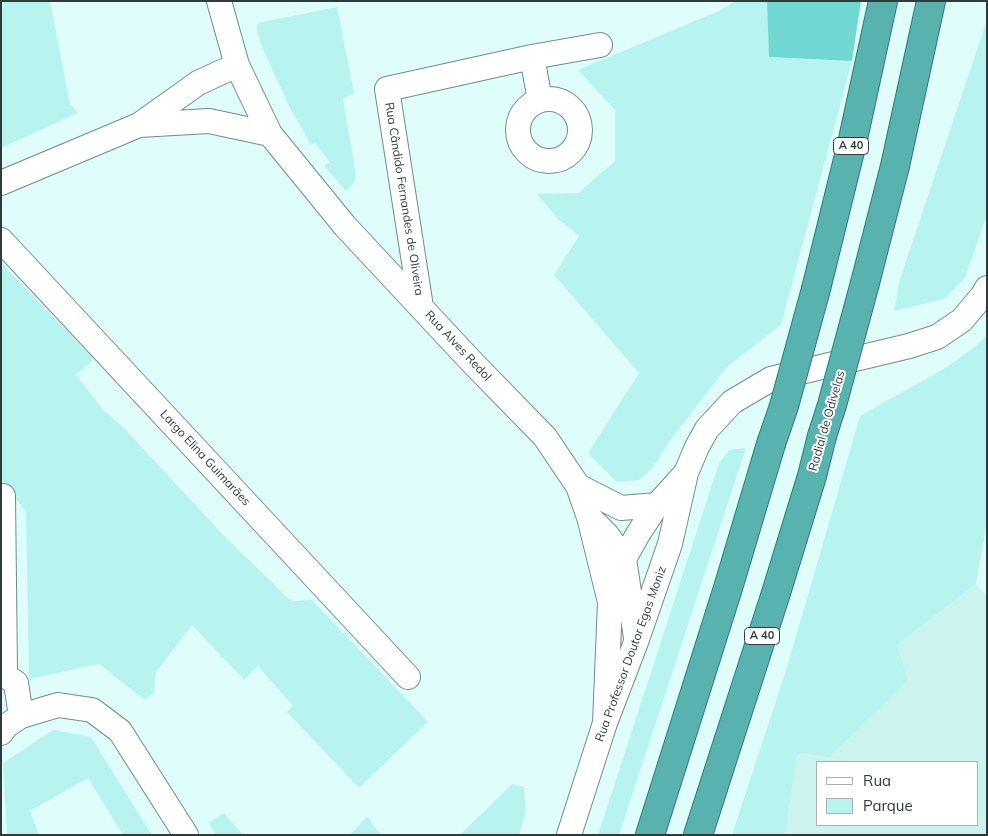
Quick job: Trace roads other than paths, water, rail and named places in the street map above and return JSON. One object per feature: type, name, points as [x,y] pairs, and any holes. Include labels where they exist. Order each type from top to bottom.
[{"type":"highway","name":"A 40","points":[[650,835],[784,406],[816,290],[853,139],[883,1]]},
{"type":"highway","name":"Radial de Odivelas","points":[[698,835],[776,593],[832,405],[893,175],[931,1]]},
{"type":"street","name":"Rua Alves Redol","points":[[219,1],[237,65],[270,134],[345,226],[545,437],[578,486],[589,517],[610,602],[605,723]]},
{"type":"street","name":"Rua Cândido Fernandes de Oliveira","points":[[421,307],[388,89],[532,57],[600,45]]},
{"type":"street","points":[[532,57],[540,100]]},
{"type":"street","points":[[1,183],[139,125],[198,83],[237,65]]},
{"type":"street","points":[[139,125],[209,121],[270,134]]},
{"type":"street","name":"Largo Elina Guimarães","points":[[1,240],[408,677]]},
{"type":"street","points":[[610,602],[624,559],[657,505],[686,472],[707,429],[732,402],[771,379],[909,346],[937,337],[962,320],[987,288]]},
{"type":"street","name":"Rua Professor Doutor Egas Moniz","points":[[569,835],[605,723],[670,544],[686,472]]},
{"type":"street","points":[[578,486],[621,508],[657,505]]},
{"type":"street","points":[[3,496],[5,671],[7,676],[16,683],[21,716]]},
{"type":"street","points":[[589,517],[606,535],[624,559],[636,642]]},
{"type":"street","points":[[624,559],[647,559],[670,544]]},
{"type":"street","points":[[1,733],[6,726],[21,716],[58,705],[92,710],[120,731],[186,835]]}]
